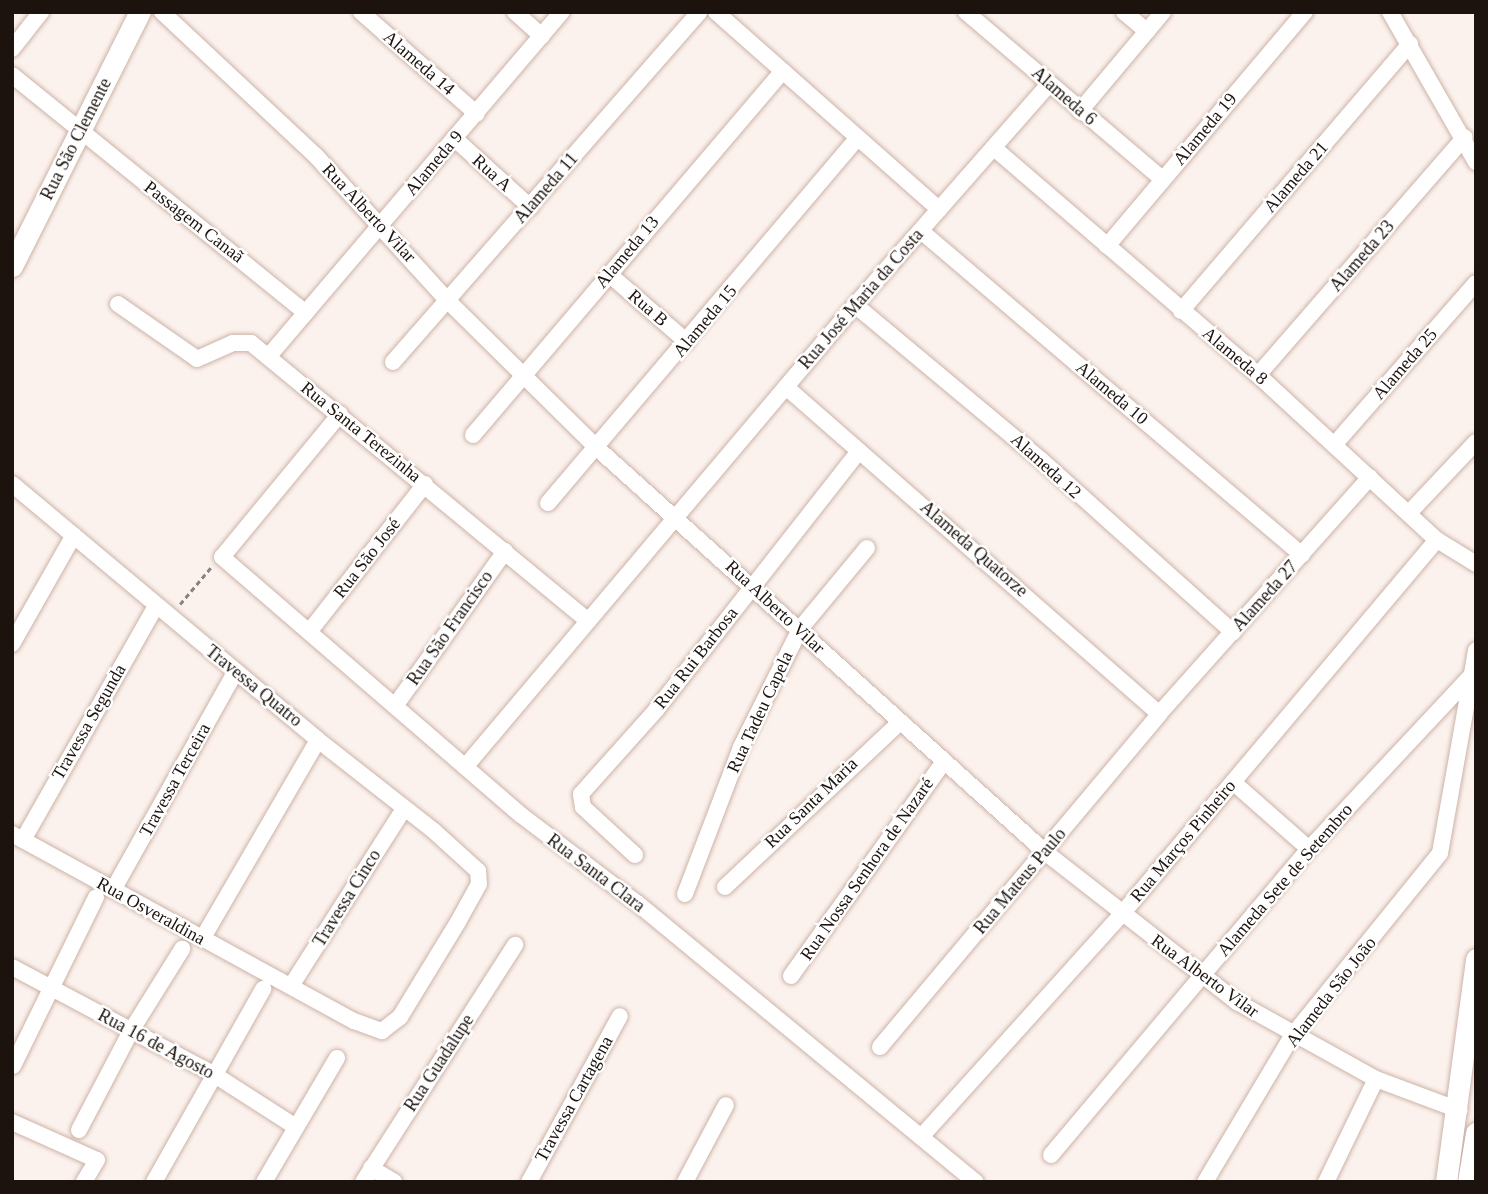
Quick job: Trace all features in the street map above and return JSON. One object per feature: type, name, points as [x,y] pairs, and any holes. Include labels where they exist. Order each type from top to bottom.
[{"type":"main road","name":"Rua São Clemente","points":[[12,266],[140,12]]},
{"type":"main road","points":[[1447,1182],[1459,1110],[1476,960]]},
{"type":"main road","points":[[1468,1182],[1476,1133]]},
{"type":"street","points":[[12,49],[41,12]]},
{"type":"street","name":"Rua Alberto Vilar","points":[[162,12],[316,156],[382,225],[446,299],[597,448],[752,585],[943,763],[1045,852],[1121,915],[1201,975],[1292,1036],[1376,1079],[1459,1110]]},
{"type":"street","name":"Alameda 14","points":[[361,12],[477,114]]},
{"type":"street","points":[[515,12],[542,36]]},
{"type":"street","name":"Alameda 9","points":[[268,357],[562,12]]},
{"type":"street","name":"Alameda 11","points":[[393,362],[699,12]]},
{"type":"street","points":[[716,12],[939,209]]},
{"type":"street","name":"Alameda 6","points":[[966,12],[1162,179]]},
{"type":"street","points":[[1124,12],[1146,32]]},
{"type":"street","points":[[1080,111],[1164,12]]},
{"type":"street","name":"Alameda 19","points":[[1107,246],[1305,12]]},
{"type":"street","points":[[1390,12],[1465,138],[1476,162]]},
{"type":"street","name":"Alameda 21","points":[[1181,311],[1410,44]]},
{"type":"street","name":"Alameda 13","points":[[473,435],[783,71]]},
{"type":"street","name":"Passagem Canaã","points":[[12,75],[80,134],[185,213],[306,313]]},
{"type":"street","name":"Rua José Maria da Costa","points":[[675,516],[855,304],[1049,84]]},
{"type":"street","name":"Rua A","points":[[454,138],[530,207]]},
{"type":"street","name":"Alameda 15","points":[[548,503],[858,138]]},
{"type":"street","name":"Alameda 23","points":[[1258,375],[1465,138]]},
{"type":"street","name":"Alameda 8","points":[[994,148],[1258,375],[1410,512],[1437,540],[1476,564]]},
{"type":"street","name":"Alameda 10","points":[[921,231],[1303,555]]},
{"type":"street","name":"Rua B","points":[[609,274],[687,342]]},
{"type":"street","name":"Alameda 25","points":[[1335,445],[1476,283]]},
{"type":"street","name":"Rua Santa Terezinha","points":[[118,304],[197,359],[243,341],[268,357],[588,621]]},
{"type":"street","name":"Alameda 12","points":[[855,304],[1041,460],[1233,632]]},
{"type":"street","name":"Alameda Quatorze","points":[[786,387],[1159,714]]},
{"type":"street","points":[[222,557],[340,414]]},
{"type":"street","points":[[1410,512],[1476,442]]},
{"type":"street","name":"Rua Rui Barbosa","points":[[635,855],[583,807],[582,794],[656,710],[859,451]]},
{"type":"street","name":"Alameda 27","points":[[1159,714],[1370,477]]},
{"type":"street","name":"Travessa Quatro","points":[[12,484],[318,740],[202,939]]},
{"type":"street","name":"Rua São José","points":[[309,632],[425,484]]},
{"type":"street","points":[[465,767],[675,516]]},
{"type":"street","points":[[12,644],[74,535]]},
{"type":"street","name":"Rua Marços Pinheiro","points":[[922,1138],[1121,915],[1437,540]]},
{"type":"street","name":"Rua Tadeu Capela","points":[[685,894],[741,747],[800,629],[867,548]]},
{"type":"street","name":"Rua São Francisco","points":[[395,706],[505,551]]},
{"type":"street","name":"Rua Santa Clara","points":[[222,557],[465,767],[976,1182]]},
{"type":"street","name":"Travessa Segunda","points":[[18,837],[156,606]]},
{"type":"street","name":"Alameda São João","points":[[1205,1182],[1292,1036],[1440,853],[1453,803],[1476,650]]},
{"type":"street","name":"Travessa Terceira","points":[[113,890],[236,671]]},
{"type":"street","name":"Alameda Sete de Setembro","points":[[1051,1154],[1309,849],[1472,675]]},
{"type":"street","name":"Rua Mateus Paulo","points":[[880,1047],[1159,714]]},
{"type":"street","name":"Rua Santa Maria","points":[[725,887],[900,722]]},
{"type":"street","points":[[318,740],[403,810]]},
{"type":"street","name":"Rua Nossa Senhora de Nazaré","points":[[791,976],[943,763]]},
{"type":"street","points":[[1233,782],[1309,849]]},
{"type":"street","name":"Rua Osveraldina","points":[[18,837],[354,1021],[382,1031],[400,1017],[479,884],[478,871],[434,831],[403,810]]},
{"type":"street","name":"Travessa Cinco","points":[[291,986],[403,810]]},
{"type":"street","points":[[13,1066],[96,897]]},
{"type":"street","name":"Rua Guadalupe","points":[[367,1175],[515,945]]},
{"type":"street","points":[[79,1130],[131,1031],[183,949]]},
{"type":"street","name":"Rua 16 de Agosto","points":[[12,967],[215,1075],[296,1127]]},
{"type":"street","points":[[154,1182],[263,989]]},
{"type":"street","name":"Travessa Cartagena","points":[[529,1182],[620,1016]]},
{"type":"street","points":[[264,1182],[337,1058]]},
{"type":"street","points":[[1326,1182],[1376,1079]]},
{"type":"street","points":[[685,1182],[726,1105]]},
{"type":"street","points":[[12,1122],[97,1160],[84,1182]]},
{"type":"street","points":[[367,1175],[394,1182]]},
{"type":"path","points":[[170,617],[222,557]]}]
